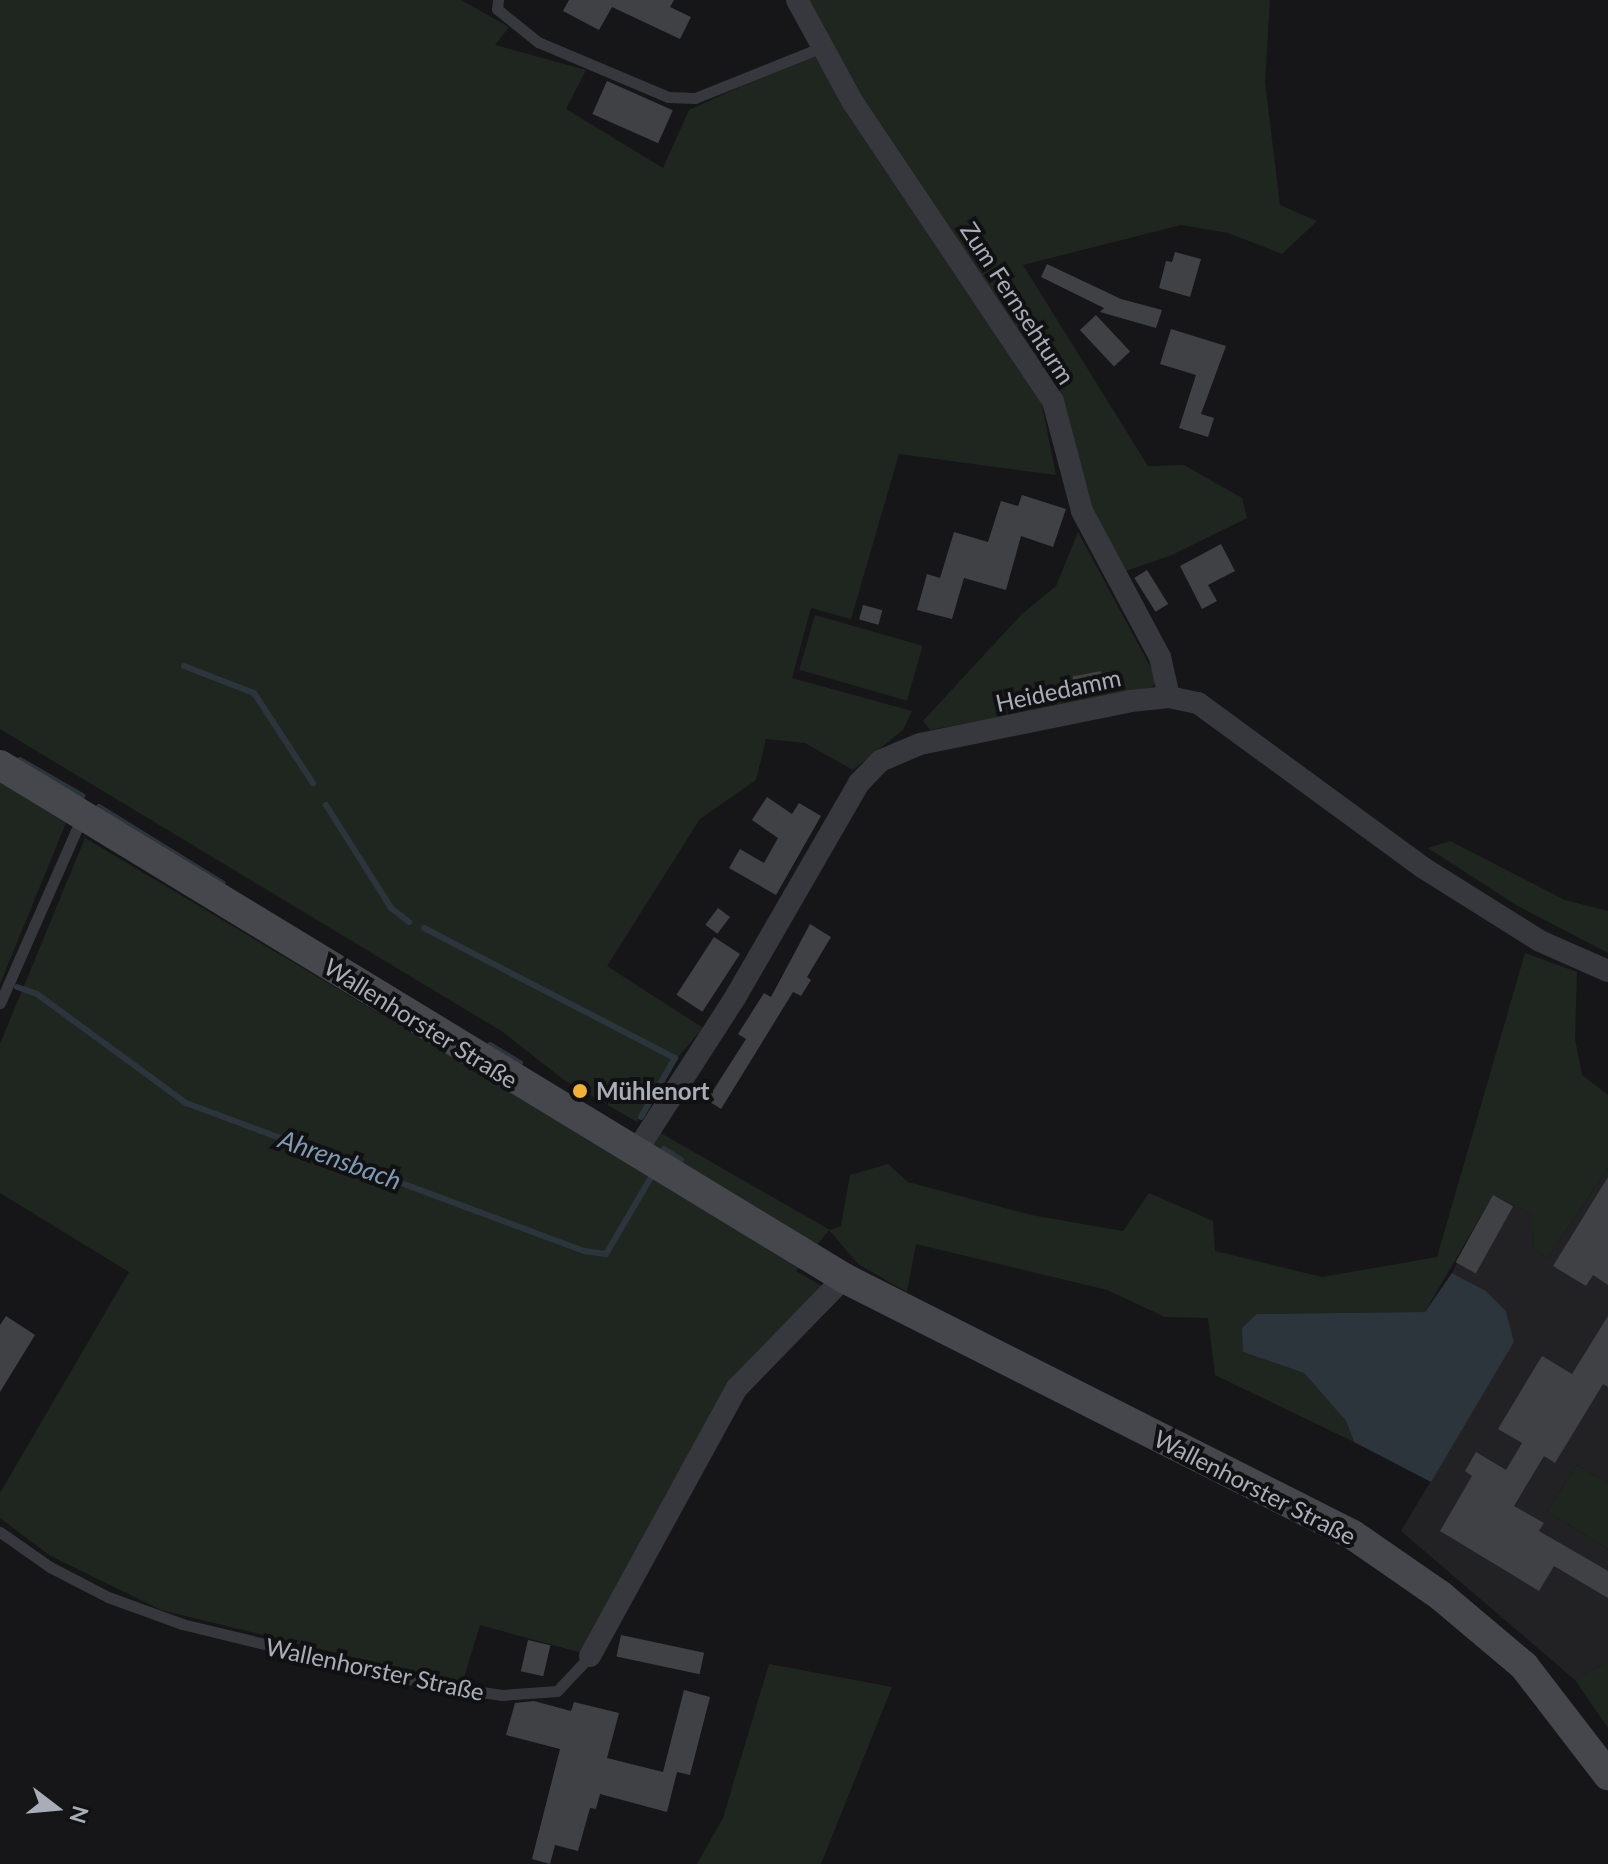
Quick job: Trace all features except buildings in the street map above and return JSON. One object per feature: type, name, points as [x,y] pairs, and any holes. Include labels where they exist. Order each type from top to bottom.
[{"type":"main road","name":"Wallenhorster Straße","points":[[0,765],[82,817],[641,1143],[844,1278],[1301,1509],[1399,1564],[1524,1666],[1608,1775]]},
{"type":"street","name":"Zum Fernsehturm","points":[[797,0],[820,48],[1053,401],[1082,511],[1160,657],[1169,697]]},
{"type":"street","name":"Heidedamm","points":[[641,1143],[736,996],[859,783],[880,761],[920,744],[1169,697],[1198,703],[1230,722],[1323,796],[1510,924],[1608,971]]},
{"type":"street","name":"Wallenhorster Straße","points":[[590,1656],[737,1388],[844,1278]]},
{"type":"lane","points":[[498,0],[497,9],[538,42],[668,97],[695,98],[820,48]]},
{"type":"lane","points":[[0,1003],[82,817]]},
{"type":"lane","name":"Wallenhorster Straße","points":[[0,1532],[50,1567],[108,1597],[182,1624],[438,1686],[502,1695],[557,1691],[590,1656]]},
{"type":"shaded area","points":[[0,0],[461,0],[509,27],[495,45],[586,70],[566,109],[663,168],[689,110],[813,54],[1041,400],[1056,475],[899,454],[851,619],[811,608],[792,678],[912,711],[903,730],[853,770],[805,743],[766,739],[756,780],[700,819],[607,966],[703,1028],[672,1064],[637,1122],[564,1080],[503,1032],[0,729]]},
{"type":"shaded area","points":[[805,0],[1270,0],[1265,82],[1280,205],[1317,221],[1282,254],[1228,233],[1181,225],[1023,265],[1148,466],[1184,465],[1242,498],[1247,518],[1172,555],[1126,571],[1094,513],[1060,396],[828,46]]},
{"type":"shaded area","points":[[1078,532],[1158,681],[1150,689],[930,730],[923,721],[1022,614],[1056,586]]},
{"type":"shaded area","points":[[815,615],[923,646],[907,701],[799,670]]},
{"type":"shaded area","points":[[0,781],[66,823],[0,984]]},
{"type":"shaded area","points":[[85,838],[641,1170],[659,1132],[830,1230],[841,1226],[850,1175],[888,1164],[908,1182],[1031,1215],[1123,1231],[1149,1193],[1213,1221],[1215,1251],[1322,1277],[1437,1257],[1525,953],[1577,972],[1575,1039],[1582,1075],[1608,1095],[1608,1168],[1547,1258],[1534,1249],[1532,1214],[1493,1195],[1425,1312],[1257,1314],[1243,1352],[1304,1373],[1346,1421],[1354,1442],[1215,1375],[1208,1318],[1165,1317],[1107,1290],[916,1244],[907,1292],[858,1264],[829,1230],[796,1271],[827,1289],[765,1347],[582,1653],[480,1625],[462,1684],[161,1610],[49,1555],[0,1518],[0,1493],[129,1272],[0,1193],[0,1044]]},
{"type":"shaded area","points":[[1450,841],[1565,900],[1608,911],[1608,953],[1516,905],[1428,848]]},
{"type":"shaded area","points":[[1608,1168],[1608,1483],[1577,1465],[1547,1511],[1608,1549],[1608,1661],[1575,1680],[1401,1531],[1514,1342],[1506,1311],[1486,1291],[1452,1273],[1493,1195],[1533,1214],[1534,1249],[1547,1258]]},
{"type":"shaded area","points":[[1452,1273],[1486,1291],[1506,1311],[1514,1342],[1431,1482],[1354,1442],[1346,1421],[1304,1373],[1243,1352],[1242,1328],[1257,1314],[1425,1312]]},
{"type":"shaded area","points":[[1577,1465],[1608,1483],[1608,1549],[1547,1511]]},
{"type":"shaded area","points":[[1608,1661],[1608,1728],[1575,1680]]},
{"type":"shaded area","points":[[769,1664],[892,1687],[821,1864],[697,1864],[723,1818]]},
{"type":"waterway","points":[[184,666],[254,693],[313,783]]},
{"type":"waterway","points":[[20,760],[82,796]]},
{"type":"waterway","points":[[326,805],[391,908],[409,922]]},
{"type":"waterway","points":[[99,807],[222,883]]},
{"type":"waterway","points":[[424,928],[675,1058],[641,1117]]},
{"type":"waterway","name":"Ahrensbach","points":[[17,987],[37,994],[186,1103],[585,1251],[606,1254],[650,1179]]},
{"type":"waterway","points":[[490,1045],[520,1063]]},
{"type":"waterway","name":"Ahrensbach","points":[[664,1149],[681,1160]]},
{"type":"place","name":"Mühlenort","points":[[580,1091]]}]
